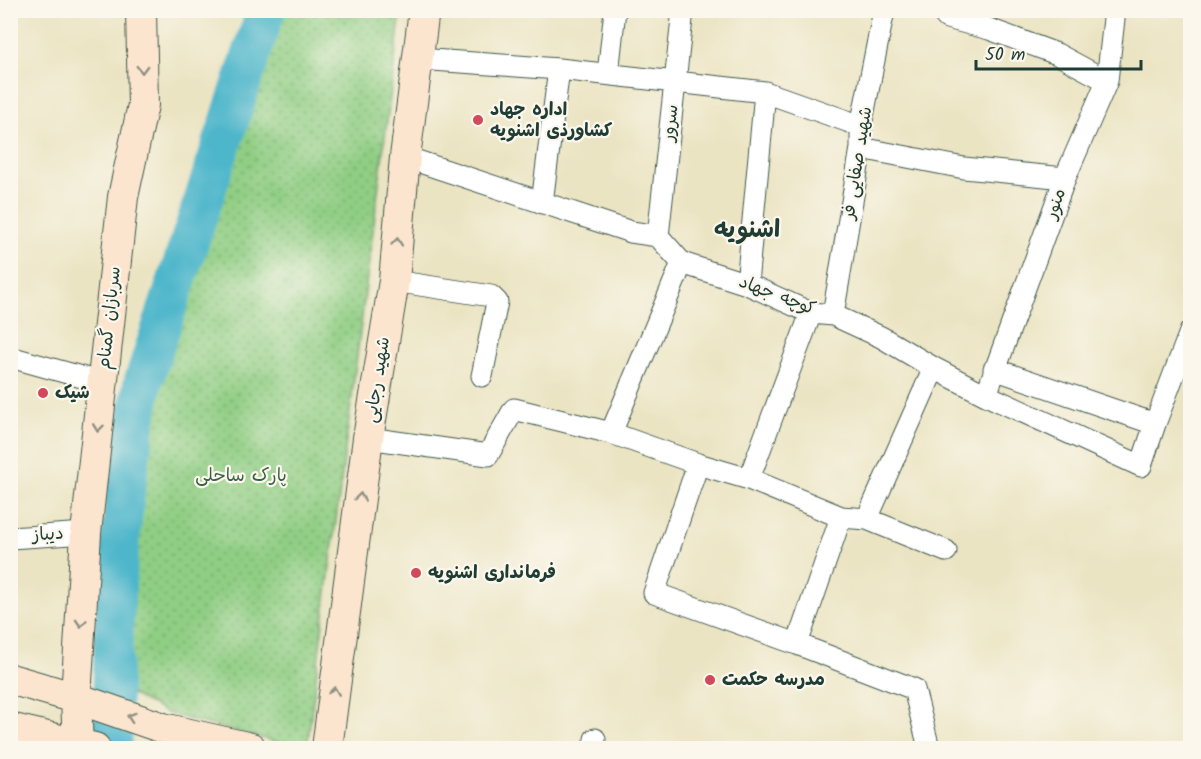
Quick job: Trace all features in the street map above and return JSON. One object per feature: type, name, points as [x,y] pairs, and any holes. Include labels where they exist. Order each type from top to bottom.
[{"type":"street","name":"سربازان گمنام","points":[[86,748],[88,703],[86,532],[123,197],[143,105],[141,10]]},
{"type":"street","name":"شهید رجایی","points":[[327,748],[368,438],[394,281],[405,157],[424,10]]},
{"type":"street","points":[[608,74],[615,10]]},
{"type":"street","name":"سرور","points":[[658,236],[683,10]]},
{"type":"street","name":"شهید صفایی فر","points":[[833,315],[861,148],[861,126],[884,10]]},
{"type":"street","points":[[940,10],[946,18],[989,29],[1057,54],[1107,81]]},
{"type":"street","name":"منور","points":[[986,395],[1065,178],[1107,81],[1115,10]]},
{"type":"street","points":[[418,59],[559,69],[765,92],[861,126]]},
{"type":"street","points":[[542,203],[559,69]]},
{"type":"street","points":[[747,284],[765,92]]},
{"type":"street","points":[[861,148],[964,168],[1065,178]]},
{"type":"street","points":[[405,157],[631,232],[658,236],[682,263],[610,433]]},
{"type":"street","name":"کوچه جهاد","points":[[682,263],[747,284],[811,312],[833,315],[881,336],[934,368],[986,395],[1141,466],[1155,424]]},
{"type":"street","points":[[394,281],[490,296],[496,303],[482,376]]},
{"type":"street","points":[[749,479],[811,312]]},
{"type":"street","points":[[994,369],[1155,424],[1191,332]]},
{"type":"street","points":[[10,357],[103,383]]},
{"type":"street","points":[[867,519],[934,368]]},
{"type":"street","points":[[368,438],[488,455],[514,409],[610,433],[749,479],[841,518],[867,519],[946,550]]},
{"type":"street","points":[[698,464],[654,593],[914,689],[928,748]]},
{"type":"street","points":[[797,644],[841,518]]},
{"type":"street","name":"دیباز","points":[[10,538],[86,532]]},
{"type":"street","points":[[86,748],[19,736],[20,682],[163,728],[251,748]]},
{"type":"green space","name":"پارک ساحلی","points":[[278,11],[401,11],[307,748],[299,748],[169,714],[125,691],[142,464],[164,358]]},
{"type":"waterway","points":[[113,748],[113,656],[118,565],[128,473],[143,382],[266,10]]},
{"type":"place","name":"اداره جهاد کشاورذی اشنویه","points":[[478,120]]},
{"type":"place","name":"شیک","points":[[43,393]]},
{"type":"place","name":"فرمانداری اشنویه","points":[[416,573]]},
{"type":"place","name":"مدرسه حکمت","points":[[710,680]]},
{"type":"district","name":"اشنویه","points":[[747,230]]}]
